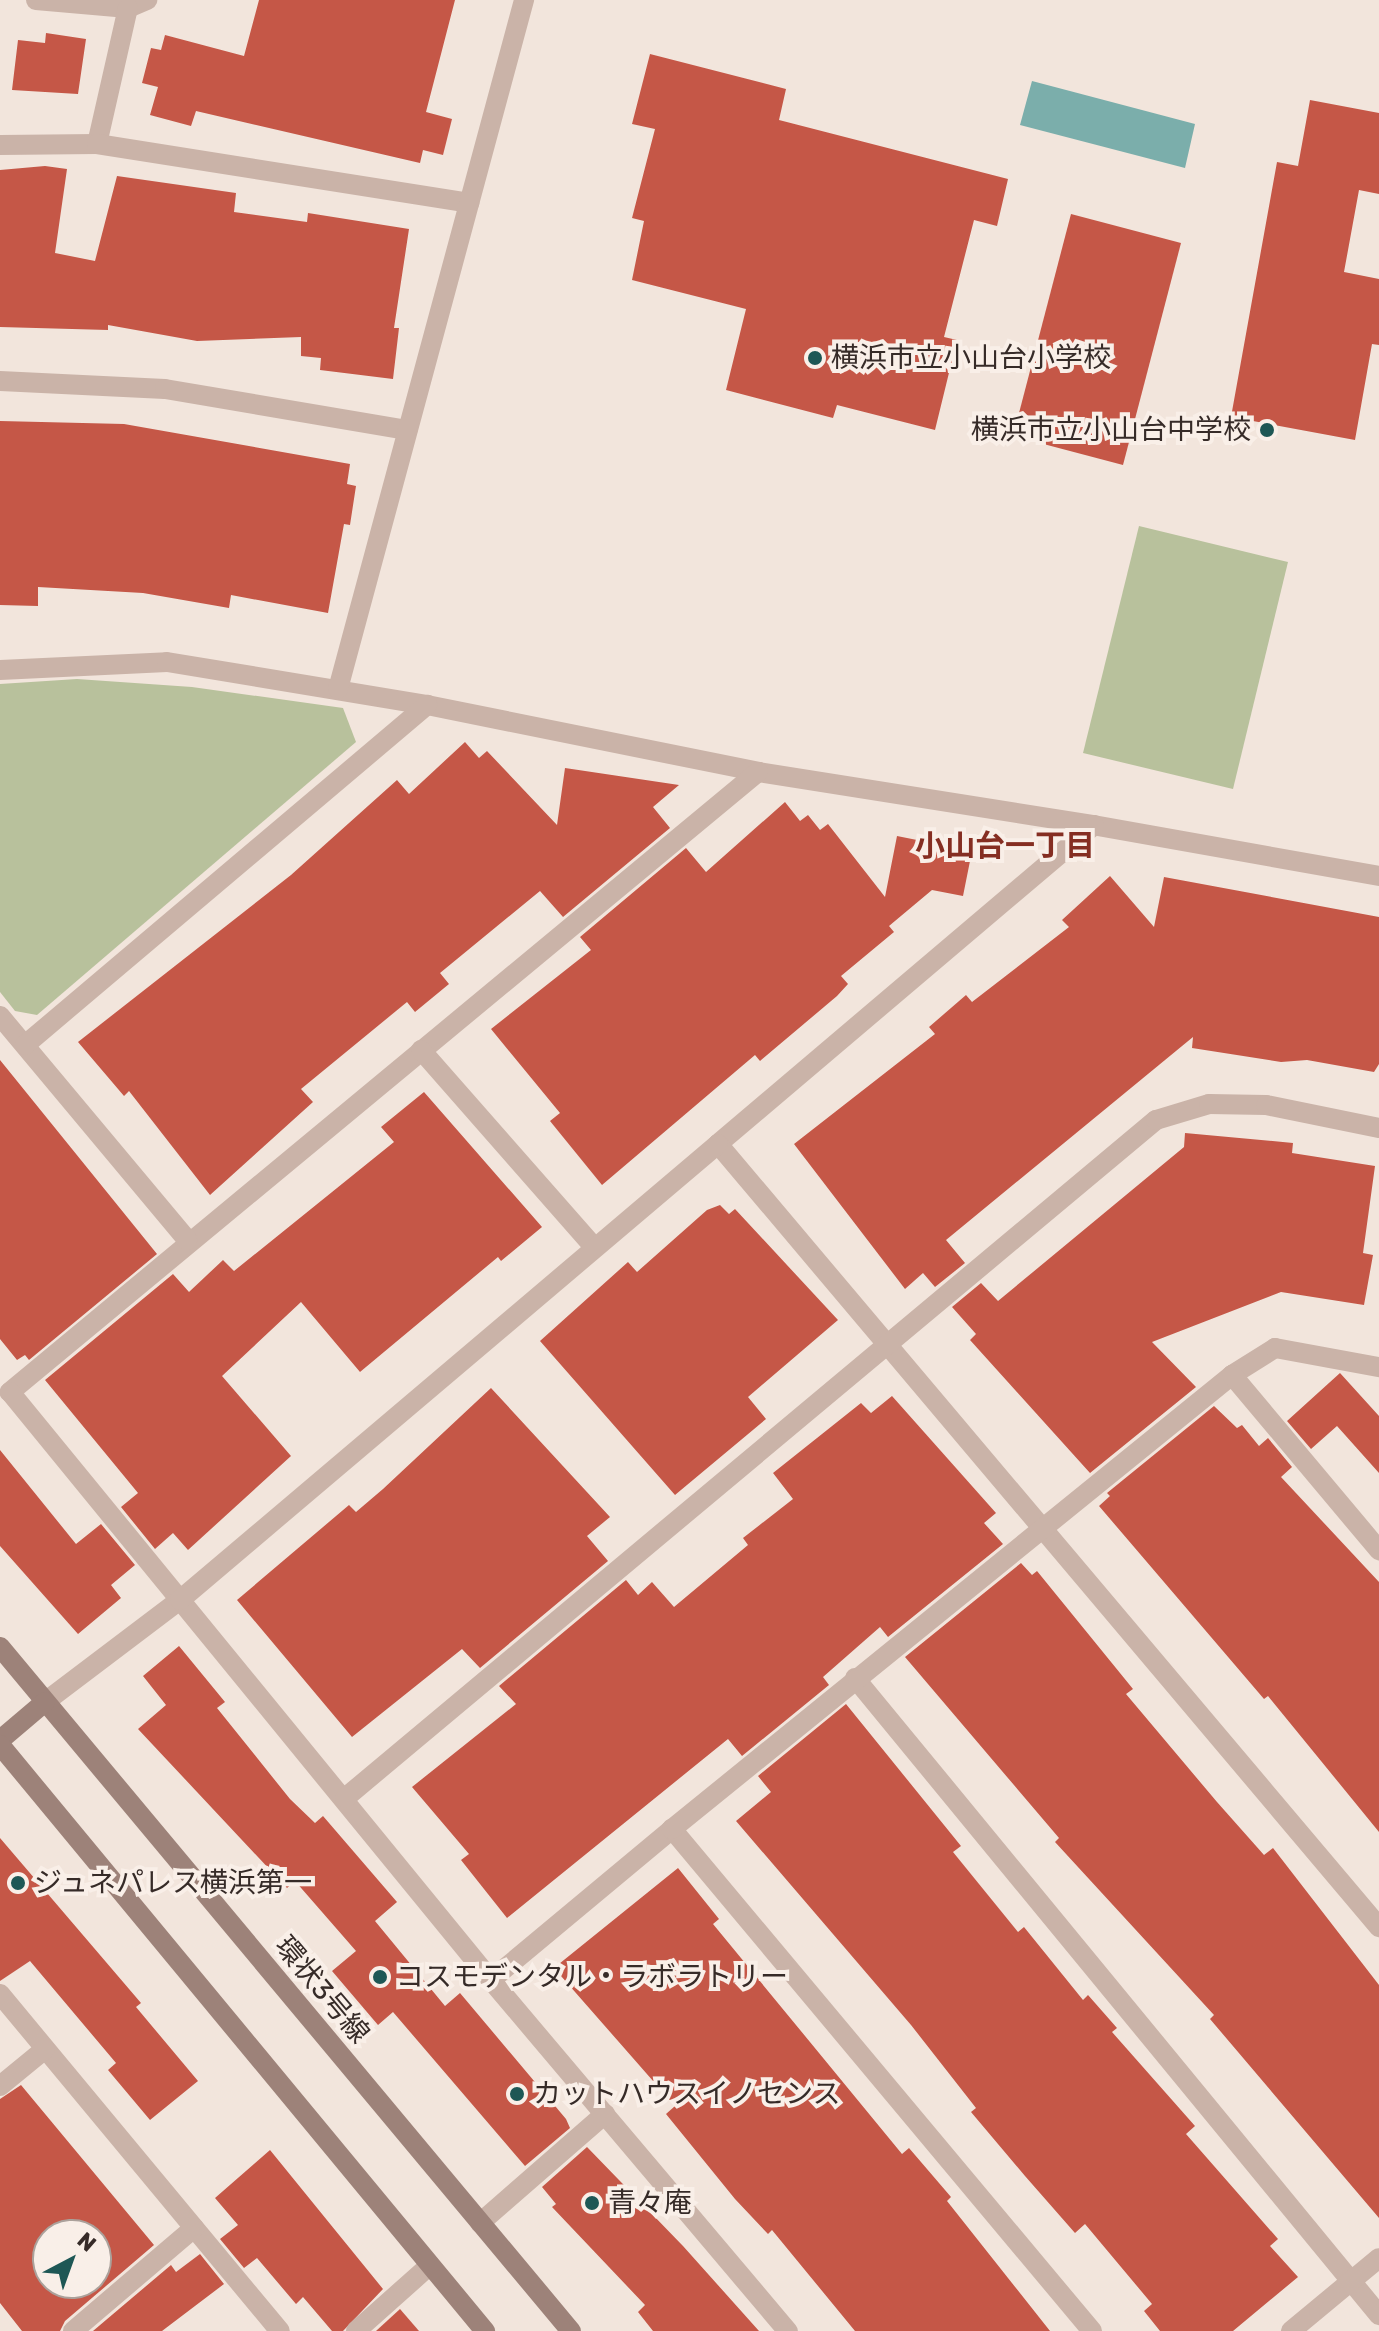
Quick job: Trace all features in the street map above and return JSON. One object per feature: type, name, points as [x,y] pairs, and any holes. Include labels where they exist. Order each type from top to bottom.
[{"type":"street","points":[[36,0],[137,4],[97,144]]},
{"type":"street","points":[[338,689],[524,0]]},
{"type":"street","points":[[0,145],[97,144],[469,203]]},
{"type":"street","points":[[0,381],[165,389],[408,430]]},
{"type":"street","points":[[0,670],[167,662],[427,705],[758,772],[1094,825],[1379,876]]},
{"type":"street","points":[[25,1045],[427,705]]},
{"type":"street","points":[[758,772],[421,1050],[5,1386],[491,1980],[788,2331]]},
{"type":"street","points":[[485,2331],[0,1742],[45,1702],[180,1600],[1094,825]]},
{"type":"street","points":[[0,1016],[187,1240]]},
{"type":"street","points":[[421,1050],[594,1247]]},
{"type":"street","points":[[345,1798],[1156,1120],[1209,1104],[1266,1105],[1379,1128]]},
{"type":"street","points":[[718,1144],[1379,1927]]},
{"type":"street","points":[[491,1980],[855,1678],[1232,1375],[1275,1348],[1379,1367]]},
{"type":"street","points":[[1232,1375],[1379,1550]]},
{"type":"street","name":"環状3号線","points":[[0,1647],[571,2331]]},
{"type":"street","points":[[855,1678],[1379,2315]]},
{"type":"street","points":[[672,1829],[1092,2331]]},
{"type":"street","points":[[0,1994],[280,2331]]},
{"type":"street","points":[[0,2086],[45,2049]]},
{"type":"street","points":[[480,2223],[605,2114]]},
{"type":"street","points":[[73,2331],[194,2228]]},
{"type":"street","points":[[1291,2331],[1379,2258]]},
{"type":"street","points":[[356,2331],[430,2265]]},
{"type":"green space","points":[[1139,526],[1288,562],[1233,789],[1083,753]]},
{"type":"green space","points":[[77,679],[192,687],[343,708],[356,742],[37,1015],[15,1011],[0,992],[0,684]]},
{"type":"water","points":[[1032,81],[1195,124],[1185,168],[1020,125]]},
{"type":"building","points":[[259,0],[455,0],[426,112],[452,119],[443,155],[423,150],[420,163],[196,111],[191,126],[150,115],[158,87],[142,83],[151,48],[161,50],[165,35],[244,56]]},
{"type":"building","points":[[46,33],[86,39],[78,94],[12,90],[18,40],[45,43]]},
{"type":"building","points":[[650,54],[786,89],[779,120],[1008,179],[997,226],[974,220],[944,337],[957,340],[935,430],[837,405],[833,418],[726,390],[746,309],[632,280],[644,221],[632,218],[655,129],[632,124]]},
{"type":"building","points":[[1310,100],[1379,113],[1379,194],[1359,190],[1344,272],[1379,279],[1379,345],[1372,344],[1355,440],[1231,417],[1277,162],[1298,166]]},
{"type":"building","points":[[45,166],[67,169],[55,253],[95,261],[117,176],[236,193],[234,212],[307,222],[308,213],[409,229],[394,328],[399,328],[393,379],[320,370],[321,358],[301,356],[301,337],[197,341],[108,325],[108,330],[0,327],[0,170]]},
{"type":"building","points":[[1071,214],[1181,243],[1123,465],[1013,436]]},
{"type":"building","points":[[0,421],[124,424],[350,464],[347,484],[356,486],[350,525],[344,524],[328,613],[231,595],[229,608],[143,593],[38,587],[38,606],[0,605]]},
{"type":"building","points":[[465,742],[479,758],[487,751],[557,825],[565,768],[679,785],[653,807],[670,828],[563,917],[540,891],[440,973],[449,984],[415,1012],[407,1002],[301,1089],[313,1102],[210,1195],[129,1091],[124,1096],[78,1042],[291,875],[397,780],[409,794]]},
{"type":"building","points":[[785,802],[800,821],[808,815],[820,830],[828,824],[885,897],[897,836],[972,851],[963,896],[932,890],[889,926],[894,932],[841,976],[848,984],[837,996],[760,1061],[755,1055],[602,1185],[550,1121],[560,1113],[491,1029],[591,950],[580,937],[686,848],[706,872]]},
{"type":"building","points":[[1110,876],[1154,927],[1164,877],[1379,917],[1379,1064],[1374,1072],[1307,1060],[1281,1062],[1192,1048],[1193,1037],[946,1240],[965,1263],[935,1287],[923,1273],[905,1289],[794,1144],[935,1034],[929,1027],[966,995],[972,1002],[1069,927],[1062,920]]},
{"type":"building","points":[[0,1060],[157,1254],[29,1360],[25,1355],[17,1360],[0,1339]]},
{"type":"building","points":[[424,1092],[542,1227],[501,1261],[498,1257],[360,1372],[301,1302],[222,1376],[291,1456],[188,1550],[173,1533],[155,1549],[121,1507],[138,1493],[45,1380],[173,1274],[189,1292],[223,1260],[234,1271],[394,1142],[381,1127]]},
{"type":"building","points":[[1185,1133],[1293,1143],[1292,1153],[1375,1166],[1363,1253],[1373,1255],[1364,1305],[1281,1292],[1152,1342],[1196,1387],[1090,1473],[970,1340],[976,1334],[952,1307],[981,1283],[998,1301],[1184,1147]]},
{"type":"building","points":[[720,1205],[729,1214],[735,1209],[838,1320],[748,1397],[766,1419],[675,1495],[540,1341],[628,1262],[637,1272],[707,1210]]},
{"type":"building","points":[[1340,1373],[1379,1416],[1379,1473],[1337,1426],[1311,1449],[1287,1421]]},
{"type":"building","points":[[491,1388],[610,1517],[587,1536],[608,1561],[480,1668],[462,1649],[352,1737],[237,1600],[349,1505],[356,1512]]},
{"type":"building","points":[[892,1396],[996,1513],[984,1523],[1003,1544],[888,1637],[880,1627],[823,1677],[829,1685],[742,1756],[728,1739],[507,1918],[461,1860],[469,1854],[412,1787],[516,1704],[499,1686],[626,1580],[638,1595],[652,1582],[674,1607],[748,1545],[743,1538],[793,1499],[773,1473],[861,1403],[871,1413]]},
{"type":"building","points":[[1214,1406],[1237,1428],[1242,1425],[1259,1446],[1268,1438],[1292,1467],[1281,1477],[1379,1582],[1379,1832],[1268,1696],[1264,1699],[1099,1506],[1110,1496],[1107,1493]]},
{"type":"building","points":[[0,1450],[76,1544],[101,1524],[135,1565],[111,1585],[121,1598],[78,1634],[0,1546]]},
{"type":"building","points":[[1021,1563],[1032,1575],[1037,1571],[1133,1689],[1126,1694],[1217,1802],[1264,1855],[1273,1848],[1379,1985],[1379,2218],[1210,2019],[1214,2015],[1055,1842],[1059,1838],[905,1657]]},
{"type":"building","points":[[179,1646],[225,1702],[217,1708],[290,1799],[315,1823],[323,1816],[397,1902],[375,1921],[445,2006],[460,1993],[566,2119],[570,2128],[525,2166],[393,2012],[378,2025],[332,1971],[356,1951],[295,1881],[287,1888],[138,1729],[166,1705],[143,1676]]},
{"type":"building","points":[[846,1704],[961,1846],[953,1852],[1018,1932],[1024,1927],[1083,2000],[1088,1995],[1117,2028],[1112,2032],[1195,2126],[1186,2134],[1278,2239],[1270,2246],[1298,2277],[1233,2331],[1160,2331],[1144,2311],[1152,2304],[1085,2224],[1075,2233],[1025,2176],[971,2112],[976,2108],[911,2025],[736,1821],[771,1792],[758,1776]]},
{"type":"building","points":[[0,1838],[141,2003],[136,2007],[198,2081],[150,2120],[108,2070],[116,2063],[30,1961],[0,1981]]},
{"type":"building","points":[[678,1868],[719,1919],[713,1924],[902,2154],[909,2148],[951,2197],[947,2201],[1050,2331],[855,2331],[772,2230],[768,2234],[735,2199],[666,2114],[675,2106],[554,1968]]},
{"type":"building","points":[[21,2085],[154,2245],[112,2281],[112,2219],[32,2219],[32,2299],[91,2299],[65,2321],[60,2331],[22,2331],[0,2303],[0,2099]]},
{"type":"building","points":[[587,2147],[683,2246],[759,2331],[653,2331],[638,2312],[645,2305],[552,2207],[556,2204],[542,2187]]},
{"type":"building","points":[[270,2150],[383,2289],[343,2331],[332,2331],[303,2297],[296,2304],[257,2258],[244,2268],[220,2239],[238,2225],[215,2198]]},
{"type":"building","points":[[200,2254],[224,2284],[162,2331],[93,2331],[171,2265],[176,2272]]},
{"type":"building","points":[[400,2309],[419,2331],[376,2331]]},
{"type":"place","name":"横浜市立小山台小学校","points":[[815,358]]},
{"type":"place","name":"横浜市立小山台中学校","points":[[1267,430]]},
{"type":"place","name":"ジュネパレス横浜第一","points":[[18,1883]]},
{"type":"place","name":"コスモデンタル・ラボラトリー","points":[[380,1977]]},
{"type":"place","name":"カットハウスイノセンス","points":[[517,2094]]},
{"type":"place","name":"青々庵","points":[[592,2203]]},
{"type":"district","name":"小山台一丁目","points":[[1005,846]]}]
